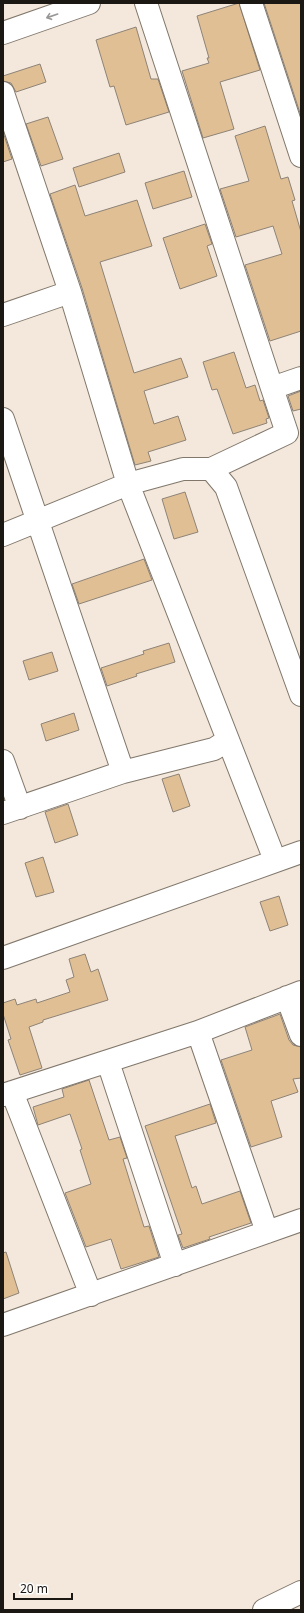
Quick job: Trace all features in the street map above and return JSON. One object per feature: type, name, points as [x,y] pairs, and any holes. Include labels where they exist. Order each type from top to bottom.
[{"type":"street","points":[[3,18],[45,3]]},
{"type":"street","points":[[3,32],[89,3]]},
{"type":"street","points":[[3,535],[128,484],[183,469],[210,469],[294,431],[272,388],[146,3]]},
{"type":"street","points":[[251,3],[301,156]]},
{"type":"street","points":[[3,93],[70,292],[128,484],[271,850]]},
{"type":"street","points":[[3,315],[70,292]]},
{"type":"street","points":[[272,388],[301,378]]},
{"type":"street","points":[[3,419],[123,772]]},
{"type":"street","points":[[210,469],[226,487],[301,695]]},
{"type":"street","points":[[3,761],[12,811],[123,772],[214,749],[228,740]]},
{"type":"street","points":[[3,945],[301,839]]},
{"type":"street","points":[[3,958],[301,852]]},
{"type":"street","points":[[91,1294],[8,1094],[198,1032],[294,995],[301,1035]]},
{"type":"street","points":[[198,1032],[267,1232]]},
{"type":"street","points":[[108,1062],[175,1265]]},
{"type":"street","points":[[3,1326],[301,1220]]},
{"type":"street","points":[[264,1610],[301,1592]]},
{"type":"building","points":[[239,3],[260,70],[220,82],[234,129],[203,138],[182,71],[209,63],[207,58],[209,58],[197,16]]},
{"type":"building","points":[[264,3],[301,3],[301,116]]},
{"type":"building","points":[[136,27],[151,79],[158,79],[169,112],[126,125],[114,86],[110,87],[96,40]]},
{"type":"building","points":[[40,64],[46,82],[16,92],[11,83],[3,81],[3,76]]},
{"type":"building","points":[[48,117],[63,159],[41,166],[26,124]]},
{"type":"building","points":[[265,126],[281,179],[288,177],[295,200],[292,201],[301,232],[301,331],[270,341],[245,265],[282,254],[273,226],[236,237],[220,189],[249,181],[235,136]]},
{"type":"building","points":[[3,132],[12,159],[3,162]]},
{"type":"building","points":[[119,153],[125,172],[79,187],[73,168]]},
{"type":"building","points":[[184,171],[192,197],[153,209],[145,183]]},
{"type":"building","points":[[75,185],[85,216],[137,200],[152,246],[100,262],[134,373],[181,358],[188,377],[144,391],[154,424],[178,416],[186,440],[148,452],[151,461],[135,465],[82,288],[50,194]]},
{"type":"building","points":[[205,224],[212,244],[207,246],[217,276],[180,289],[163,238]]},
{"type":"building","points":[[234,352],[246,388],[255,385],[260,401],[263,400],[269,418],[266,419],[267,423],[233,434],[217,389],[212,390],[203,362]]},
{"type":"building","points":[[301,391],[301,409],[293,411],[288,396]]},
{"type":"building","points":[[185,492],[198,532],[174,539],[162,499]]},
{"type":"building","points":[[144,559],[152,580],[79,604],[72,584]]},
{"type":"building","points":[[169,643],[175,662],[136,674],[137,676],[107,686],[101,668],[144,654],[143,651]]},
{"type":"building","points":[[52,652],[58,671],[29,680],[23,661]]},
{"type":"building","points":[[74,713],[79,730],[46,741],[41,724]]},
{"type":"building","points":[[179,774],[190,806],[173,812],[162,779]]},
{"type":"building","points":[[68,804],[78,835],[55,843],[45,812]]},
{"type":"building","points":[[43,857],[54,892],[36,897],[25,863]]},
{"type":"building","points":[[279,896],[288,925],[270,931],[260,902]]},
{"type":"building","points":[[85,954],[91,972],[98,969],[108,1000],[43,1020],[43,1022],[29,1027],[42,1068],[20,1075],[8,1040],[11,1039],[3,1014],[3,1003],[15,999],[17,1005],[36,999],[37,1003],[70,992],[66,980],[74,977],[69,959]]},
{"type":"building","points":[[280,1014],[289,1040],[293,1045],[301,1047],[301,1078],[293,1079],[298,1092],[271,1101],[282,1137],[251,1147],[221,1060],[252,1050],[245,1027]]},
{"type":"building","points":[[89,1080],[109,1140],[120,1137],[127,1158],[123,1159],[144,1227],[149,1226],[159,1257],[121,1269],[111,1239],[86,1247],[65,1193],[91,1184],[80,1150],[82,1149],[70,1114],[38,1125],[33,1107],[64,1097],[62,1089]]},
{"type":"building","points":[[210,1104],[216,1123],[175,1136],[192,1188],[196,1186],[202,1204],[240,1191],[251,1223],[209,1237],[210,1239],[183,1248],[178,1235],[182,1234],[145,1126]]},
{"type":"building","points":[[6,1252],[19,1293],[3,1299],[3,1253]]}]
